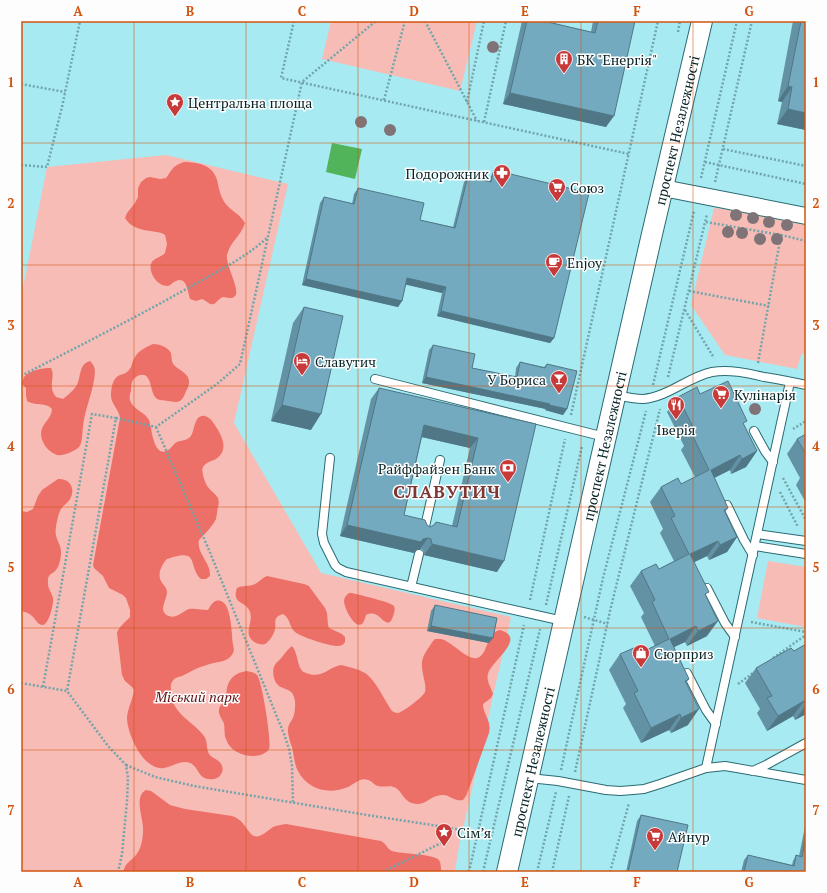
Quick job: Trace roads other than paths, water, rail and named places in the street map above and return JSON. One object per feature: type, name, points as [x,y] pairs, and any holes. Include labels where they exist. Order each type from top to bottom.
[{"type":"street","name":"проспект Незалежності","points":[[507,872],[702,21]]},
{"type":"street","points":[[663,188],[806,216]]},
{"type":"lane","points":[[616,395],[636,399],[650,398],[663,394],[703,375],[711,372],[722,371],[742,372],[806,385]]},
{"type":"lane","points":[[375,379],[606,437]]},
{"type":"lane","points":[[706,768],[790,382]]},
{"type":"lane","points":[[754,431],[773,462]]},
{"type":"lane","points":[[330,458],[322,534],[324,543],[335,565],[341,571],[564,621]]},
{"type":"lane","points":[[424,532],[440,460]]},
{"type":"lane","points":[[727,505],[753,555]]},
{"type":"lane","points":[[757,534],[806,541]]},
{"type":"lane","points":[[755,546],[806,554]]},
{"type":"lane","points":[[411,587],[419,554]]},
{"type":"lane","points":[[708,588],[725,623],[735,637]]},
{"type":"lane","points":[[687,673],[706,710],[716,724]]},
{"type":"lane","points":[[753,771],[806,743]]},
{"type":"lane","points":[[529,778],[620,791],[644,789],[706,768],[725,766],[806,780]]},
{"type":"place","name":"БК \"Енергія\"","points":[[564,74]]},
{"type":"place","name":"Центральна площа","points":[[175,117]]},
{"type":"place","name":"Подорожник","points":[[502,188]]},
{"type":"place","name":"Союз","points":[[557,202]]},
{"type":"place","name":"Enjoy","points":[[554,277]]},
{"type":"place","name":"Славутич","points":[[302,376]]},
{"type":"place","name":"У Бориса","points":[[559,394]]},
{"type":"place","name":"Кулінарія","points":[[721,409]]},
{"type":"place","name":"Іверія","points":[[676,420]]},
{"type":"place","name":"Райффайзен Банк","points":[[508,483]]},
{"type":"place","name":"Сюрприз","points":[[641,668]]},
{"type":"place","name":"Сім’я","points":[[444,847]]},
{"type":"place","name":"Айнур","points":[[655,851]]},
{"type":"district","name":"СЛАВУТИЧ","points":[[447,491]]},
{"type":"park label","name":"Міський парк","points":[[197,696]]}]
